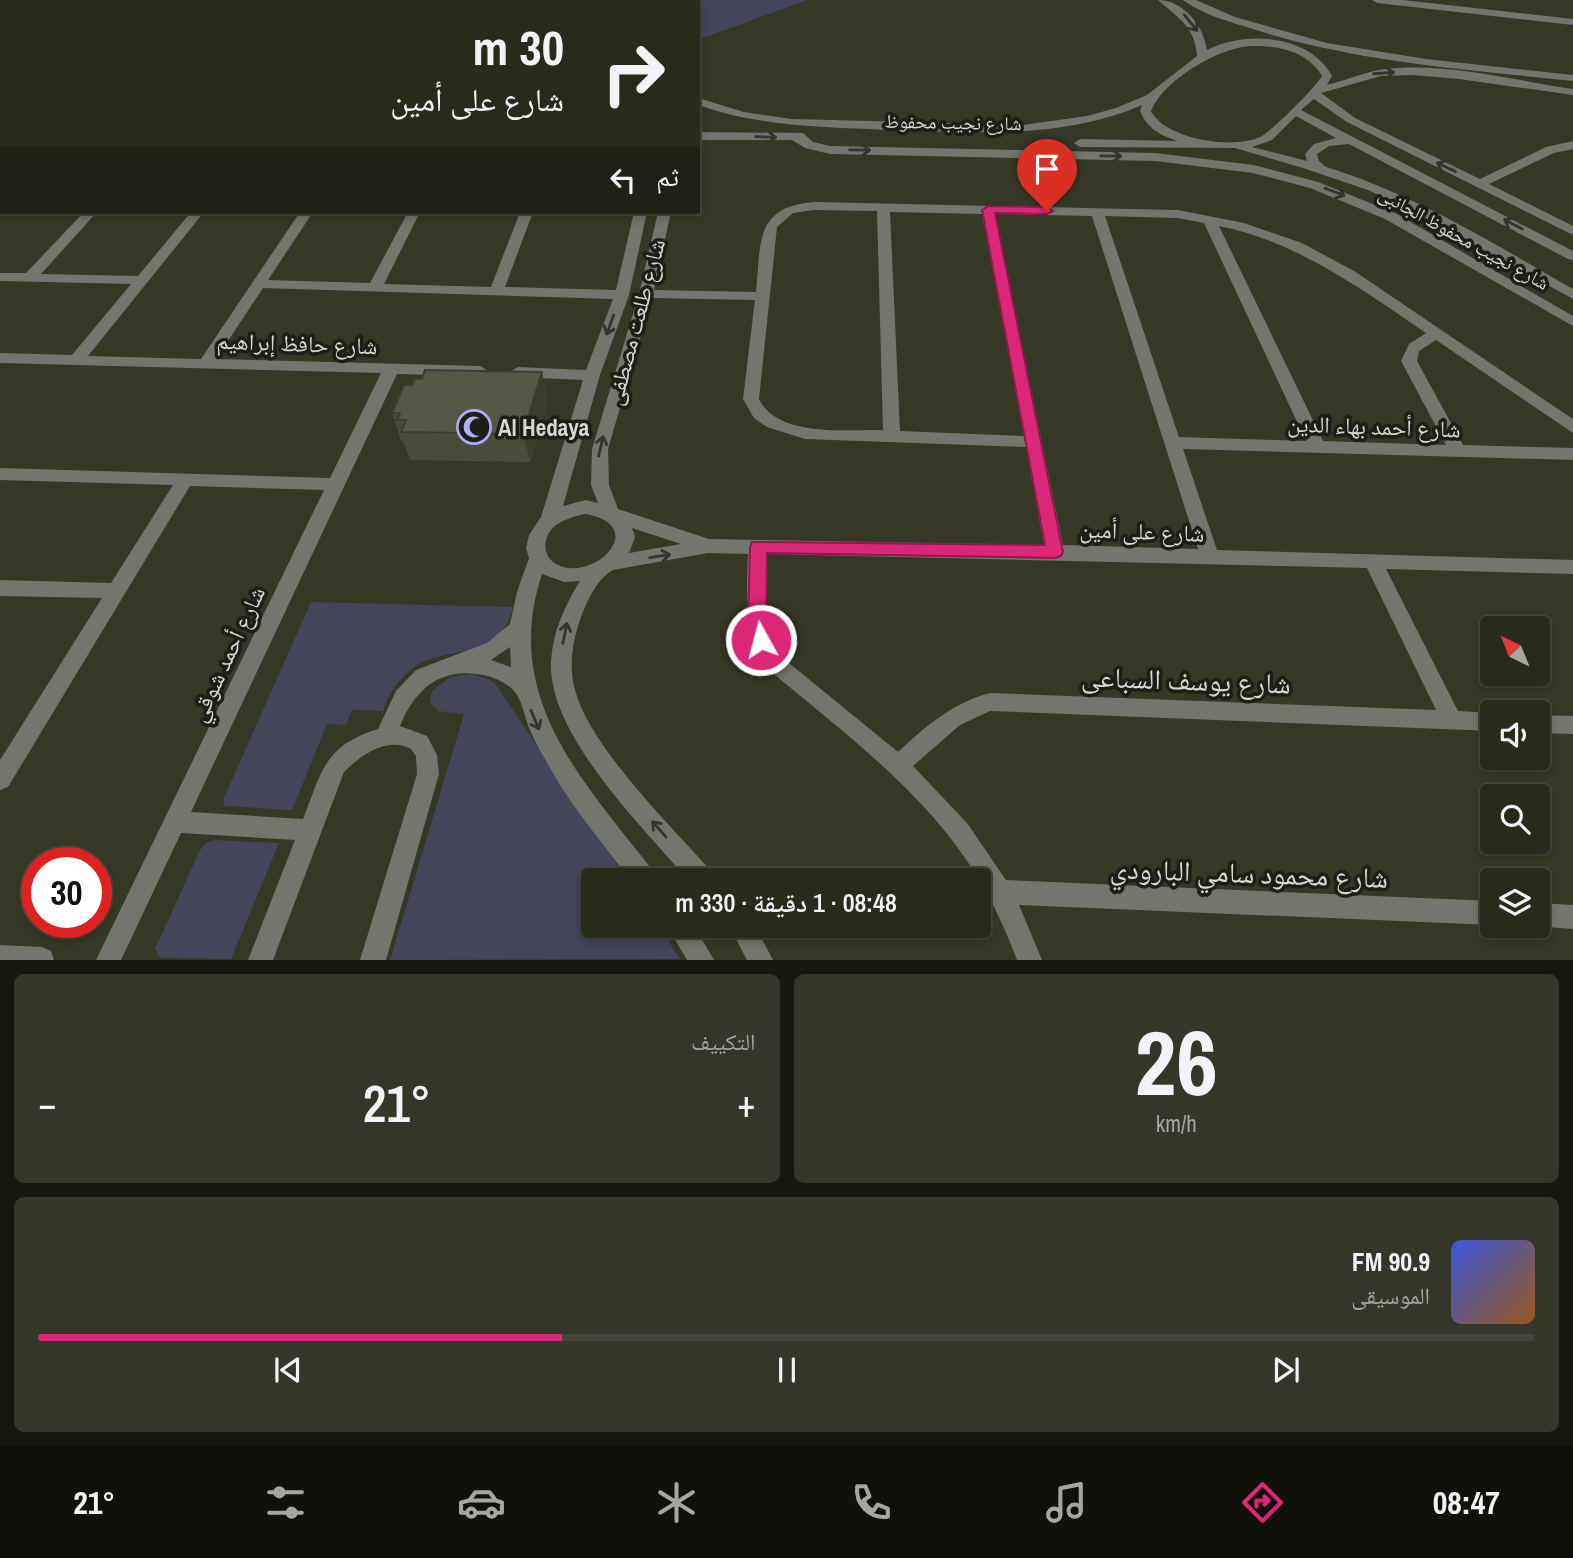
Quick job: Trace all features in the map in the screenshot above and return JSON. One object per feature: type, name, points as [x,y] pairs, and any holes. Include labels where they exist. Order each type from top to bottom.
[{"type":"street","points":[[1163,0],[1196,27],[1203,42],[1202,56]]},
{"type":"street","points":[[1188,0],[1300,34],[1397,53],[1573,78]]},
{"type":"street","points":[[1377,0],[1470,5],[1573,22]]},
{"type":"street","points":[[1209,5],[1307,54],[1322,65],[1326,76],[1316,91],[1261,141],[1234,147]]},
{"type":"street","points":[[1283,41],[1397,53]]},
{"type":"street","name":"شارع نجيب محفوظ","points":[[700,101],[739,114],[784,121],[1000,130],[1060,125],[1112,114],[1151,97],[1215,48],[1235,43],[1283,41]]},
{"type":"street","points":[[1316,91],[1342,85],[1373,73],[1408,72],[1573,92]]},
{"type":"street","points":[[1316,91],[1351,120],[1573,231]]},
{"type":"street","points":[[1151,97],[1146,110],[1148,118],[1170,135],[1207,145],[1234,147],[1321,169],[1414,205],[1573,295]]},
{"type":"street","points":[[700,102],[726,121],[722,130],[702,138]]},
{"type":"street","points":[[1294,111],[1573,256]]},
{"type":"street","name":"شارع نجيب محفوظ","points":[[702,138],[794,137],[1207,145]]},
{"type":"street","name":"شارع نجيب محفوظ الجانبى","points":[[794,137],[809,145],[830,150],[1155,157],[1225,163],[1287,177],[1341,194],[1390,216],[1573,322]]},
{"type":"street","points":[[1321,169],[1313,162],[1311,155],[1314,148],[1322,144],[1349,141]]},
{"type":"street","points":[[1480,184],[1550,149],[1573,145]]},
{"type":"street","points":[[1034,442],[797,432],[774,425],[763,418],[751,399],[770,227],[780,214],[814,206],[1178,214],[1209,219],[1268,235],[1324,260],[1573,428]]},
{"type":"street","points":[[883,208],[892,436]]},
{"type":"street","points":[[988,210],[1055,552]]},
{"type":"street","points":[[1097,212],[1210,558]]},
{"type":"street","points":[[29,278],[89,214]]},
{"type":"street","points":[[77,359],[196,214]]},
{"type":"street","points":[[206,363],[305,214]]},
{"type":"street","points":[[375,288],[413,214]]},
{"type":"street","points":[[496,291],[526,214]]},
{"type":"street","name":"شارع طلعت مصطفى","points":[[550,519],[592,374],[622,295],[641,214]]},
{"type":"street","name":"شارع طلعت مصطفى","points":[[612,514],[600,485],[600,449],[646,294],[664,214]]},
{"type":"street","points":[[1209,219],[1317,447]]},
{"type":"street","points":[[1456,252],[1480,242]]},
{"type":"street","points":[[0,277],[142,280]]},
{"type":"street","points":[[258,284],[622,295]]},
{"type":"street","points":[[646,294],[762,296]]},
{"type":"street","points":[[1436,334],[1410,350],[1409,361],[1458,451]]},
{"type":"street","name":"شارع حافظ إبراهيم","points":[[0,358],[592,374]]},
{"type":"street","name":"شارع أحمد شوقي","points":[[108,960],[391,369]]},
{"type":"street","name":"شارع أحمد بهاء الدين","points":[[1173,443],[1573,454]]},
{"type":"street","points":[[0,474],[335,484]]},
{"type":"street","points":[[0,780],[10,749],[117,591],[185,480]]},
{"type":"street","points":[[603,567],[579,574],[562,573],[548,568],[538,559],[534,549],[535,538],[550,519],[561,512],[586,507],[612,514],[622,523],[626,533],[620,553],[603,567],[578,596],[567,621],[561,648],[561,675],[566,702],[597,757],[694,868]]},
{"type":"street","name":"شارع على أمين","points":[[612,514],[709,546]]},
{"type":"street","name":"شارع على أمين","points":[[603,567],[709,546],[1055,552],[1573,567]]},
{"type":"street","points":[[758,547],[757,624],[770,655],[782,669],[899,765],[959,829],[1002,892],[1030,960]]},
{"type":"street","points":[[538,559],[525,595],[520,628],[524,686],[541,734],[555,758],[636,868]]},
{"type":"street","points":[[1374,563],[1452,721]]},
{"type":"street","points":[[0,588],[117,591]]},
{"type":"street","points":[[386,735],[411,686],[439,668],[462,664],[494,649],[520,628]]},
{"type":"street","points":[[462,664],[497,669],[524,686]]},
{"type":"street","name":"شارع يوسف السباعى","points":[[899,765],[954,717],[977,704],[990,702],[1480,722]]},
{"type":"street","points":[[1550,724],[1573,725]]},
{"type":"street","points":[[260,960],[330,776],[343,756],[363,742],[386,735],[407,737],[422,747],[428,764],[373,960]]},
{"type":"street","points":[[174,822],[310,830]]},
{"type":"street","name":"شارع محمود سامي البارودي","points":[[1002,892],[1480,912]]},
{"type":"street","points":[[1550,916],[1573,917]]},
{"type":"street","points":[[687,938],[702,960]]},
{"type":"street","points":[[748,938],[761,960]]},
{"type":"street","points":[[0,958],[41,960]]},
{"type":"shaded area","points":[[700,0],[807,0],[700,39]]},
{"type":"shaded area","points":[[311,602],[513,607],[508,622],[491,641],[469,650],[430,659],[414,667],[395,687],[383,711],[352,710],[346,725],[327,724],[292,810],[225,806],[223,800]]},
{"type":"shaded area","points":[[474,674],[494,682],[620,868],[581,868],[581,938],[667,938],[680,959],[390,960],[464,714],[438,711],[430,703],[432,691],[450,677]]},
{"type":"shaded area","points":[[215,840],[279,843],[231,959],[160,958],[155,949],[200,850],[206,843]]},
{"type":"building","points":[[425,370],[542,372],[523,434],[401,432],[406,420],[397,420],[400,413],[392,413],[404,385],[412,385],[415,379],[422,379]]},
{"type":"place","name":"Al Hedaya","points":[[474,427]]},
{"type":"route","points":[[761,640],[757,624],[758,547],[1055,552],[988,210],[1047,211]]}]
